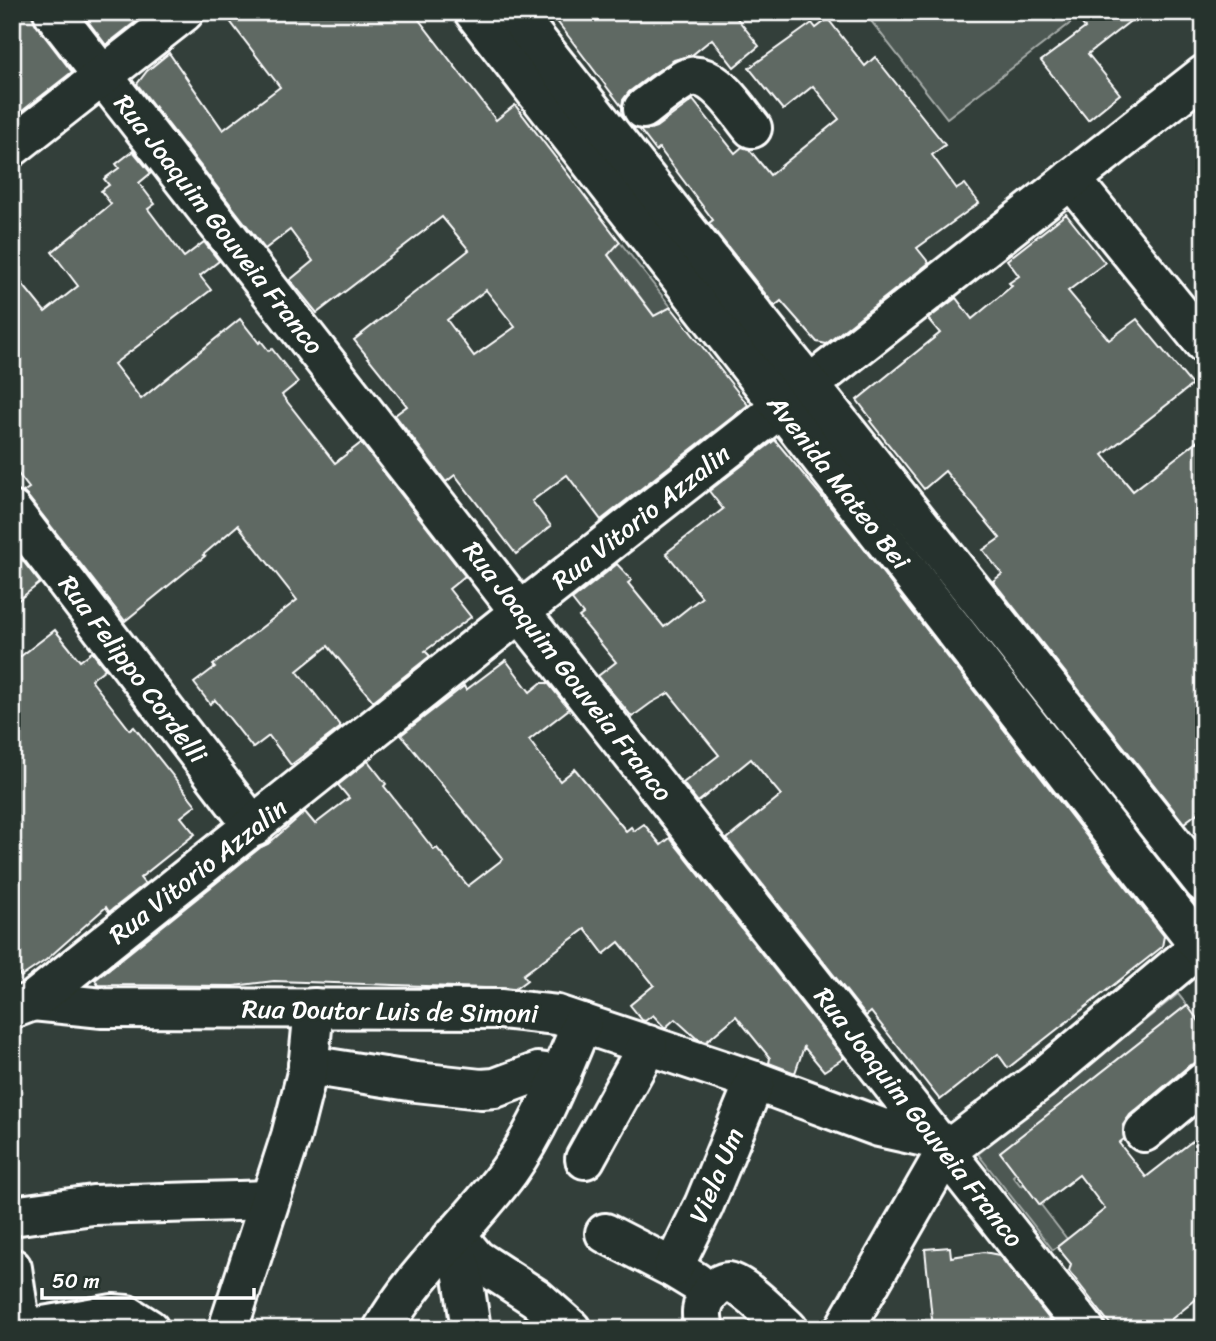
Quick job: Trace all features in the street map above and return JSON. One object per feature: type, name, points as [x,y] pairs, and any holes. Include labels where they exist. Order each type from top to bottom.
[{"type":"street","name":"Rua Joaquim Gouveia Franco","points":[[54,12],[520,612],[1085,1329]]},
{"type":"street","points":[[12,147],[184,12]]},
{"type":"street","name":"Avenida Mateo Bei","points":[[474,12],[1204,883]]},
{"type":"street","name":"Avenida Mateo Bei","points":[[514,12],[627,120],[795,396],[1203,947]]},
{"type":"street","name":"Rua Vitorio Azzalin","points":[[22,1005],[254,827],[520,612],[1204,75]]},
{"type":"street","points":[[627,120],[686,78],[698,76],[711,80],[752,128]]},
{"type":"street","points":[[1072,179],[1204,343]]},
{"type":"street","name":"Rua Felippo Cordelli","points":[[12,511],[254,827]]},
{"type":"street","points":[[844,1329],[942,1145],[1039,1081],[1203,947]]},
{"type":"street","name":"Rua Doutor Luis de Simoni","points":[[22,1005],[103,1008],[500,1009],[557,1015],[755,1081],[879,1127],[942,1145]]},
{"type":"street","points":[[228,1329],[291,1136],[308,1065],[314,1008]]},
{"type":"street","points":[[383,1329],[418,1278],[510,1169],[561,1075],[582,1023]]},
{"type":"street","points":[[585,1160],[648,1045]]},
{"type":"street","points":[[308,1065],[481,1089],[495,1088],[538,1072],[561,1075]]},
{"type":"street","name":"Viela Um","points":[[673,1268],[704,1205],[755,1081]]},
{"type":"street","points":[[1144,1132],[1204,1082]]},
{"type":"street","points":[[12,1216],[93,1205],[269,1200]]},
{"type":"street","points":[[605,1233],[673,1268],[711,1292]]},
{"type":"street","points":[[453,1237],[462,1270],[471,1329]]},
{"type":"street","points":[[453,1237],[476,1259],[537,1298],[571,1329]]},
{"type":"street","points":[[12,1268],[21,1329]]},
{"type":"street","points":[[704,1329],[701,1309],[711,1292],[722,1283],[733,1283],[788,1329]]},
{"type":"street","points":[[26,1329],[113,1314],[127,1315],[149,1329]]},
{"type":"shaded area","points":[[864,12],[1085,12],[947,118]]},
{"type":"shaded area","points":[[620,242],[671,307],[656,318],[606,252]]},
{"type":"shaded area","points":[[1178,994],[1187,1005],[1000,1152],[1016,1173],[1013,1176],[1021,1186],[1025,1184],[1067,1239],[1053,1250],[978,1154]]},
{"type":"building","points":[[12,12],[32,12],[36,25],[72,72],[12,119]]},
{"type":"building","points":[[81,12],[148,12],[106,45]]},
{"type":"building","points":[[223,12],[413,12],[496,120],[515,105],[620,242],[608,255],[654,316],[671,307],[748,405],[601,520],[567,475],[532,501],[551,526],[516,554],[455,475],[446,482],[395,415],[407,406],[354,340],[469,250],[442,217],[317,313],[290,280],[313,261],[290,230],[265,249],[137,84],[147,71],[169,53],[223,130],[280,87]],"holes":[[[486,290],[515,327],[474,356],[447,320]]]},
{"type":"building","points":[[550,12],[732,12],[759,46],[734,67],[712,39],[692,55],[674,60],[650,76],[629,92],[622,107]]},
{"type":"building","points":[[1073,12],[1142,12],[1088,54],[1120,94],[1088,120],[1041,61],[1085,28]]},
{"type":"building","points":[[828,19],[865,66],[875,57],[945,145],[932,155],[957,189],[965,184],[979,203],[917,248],[929,263],[826,344],[817,342],[781,301],[775,306],[709,223],[713,220],[659,148],[656,151],[640,130],[656,127],[693,100],[735,153],[742,147],[749,149],[770,175],[839,119],[813,86],[783,110],[749,68],[812,23],[816,28]]},
{"type":"building","points":[[133,151],[151,173],[139,183],[155,204],[148,209],[184,257],[204,242],[219,261],[200,276],[211,290],[114,364],[141,399],[240,319],[259,343],[261,341],[269,351],[272,349],[298,382],[282,395],[335,463],[361,443],[465,576],[449,589],[471,617],[425,651],[430,656],[373,701],[328,646],[297,671],[341,727],[291,765],[269,736],[253,748],[215,700],[210,704],[194,683],[297,600],[238,525],[203,555],[205,556],[125,621],[23,492],[29,488],[12,466],[12,271],[45,312],[78,286],[52,252],[111,204],[101,191],[109,185],[104,179],[119,168],[116,164]]},
{"type":"building","points":[[1066,214],[1105,263],[1068,291],[1109,340],[1137,319],[1192,385],[1103,455],[1133,491],[1204,436],[1204,808],[1184,823],[993,581],[1002,574],[983,550],[1000,538],[945,471],[924,489],[870,421],[872,420],[857,400],[940,333],[928,319],[956,298],[972,319],[1012,286],[1009,283],[1019,276],[1007,260]]},
{"type":"building","points":[[775,440],[847,527],[1164,936],[1162,947],[1008,1068],[998,1054],[940,1100],[871,1012],[866,1016],[727,839],[781,795],[751,759],[698,802],[683,783],[719,755],[669,693],[632,717],[598,676],[616,662],[579,617],[583,614],[572,600],[617,564],[632,580],[628,583],[664,627],[702,597],[666,553],[723,509],[709,491]]},
{"type":"building","points":[[12,547],[40,583],[12,605]]},
{"type":"building","points":[[55,630],[80,661],[92,652],[105,669],[91,680],[130,730],[134,727],[196,805],[181,817],[195,834],[140,878],[145,884],[109,912],[106,907],[46,960],[21,977],[12,965],[12,663]]},
{"type":"building","points":[[506,660],[530,692],[541,683],[548,683],[569,709],[529,740],[560,781],[575,769],[626,831],[631,827],[634,831],[644,824],[661,845],[670,838],[844,1058],[824,1071],[804,1047],[795,1073],[769,1063],[770,1058],[736,1016],[706,1042],[696,1038],[675,1019],[665,1028],[653,1015],[645,1021],[642,1020],[630,1005],[654,985],[619,942],[604,954],[585,929],[523,975],[527,980],[515,989],[274,981],[234,986],[98,985],[95,980],[305,812],[315,824],[349,798],[338,785],[368,761],[434,850],[437,848],[468,886],[503,859],[401,735],[464,686],[466,690]]},
{"type":"building","points":[[1187,1005],[1204,1028],[1204,1061],[1190,1065],[1130,1115],[1123,1125],[1124,1139],[1119,1143],[1146,1177],[1204,1132],[1204,1293],[1159,1329],[1114,1329],[1069,1271],[1071,1264],[1057,1247],[1105,1209],[1079,1175],[1040,1205],[1000,1152]]},
{"type":"building","points":[[950,1247],[951,1257],[984,1252],[999,1255],[1057,1329],[933,1329],[925,1249]]}]
